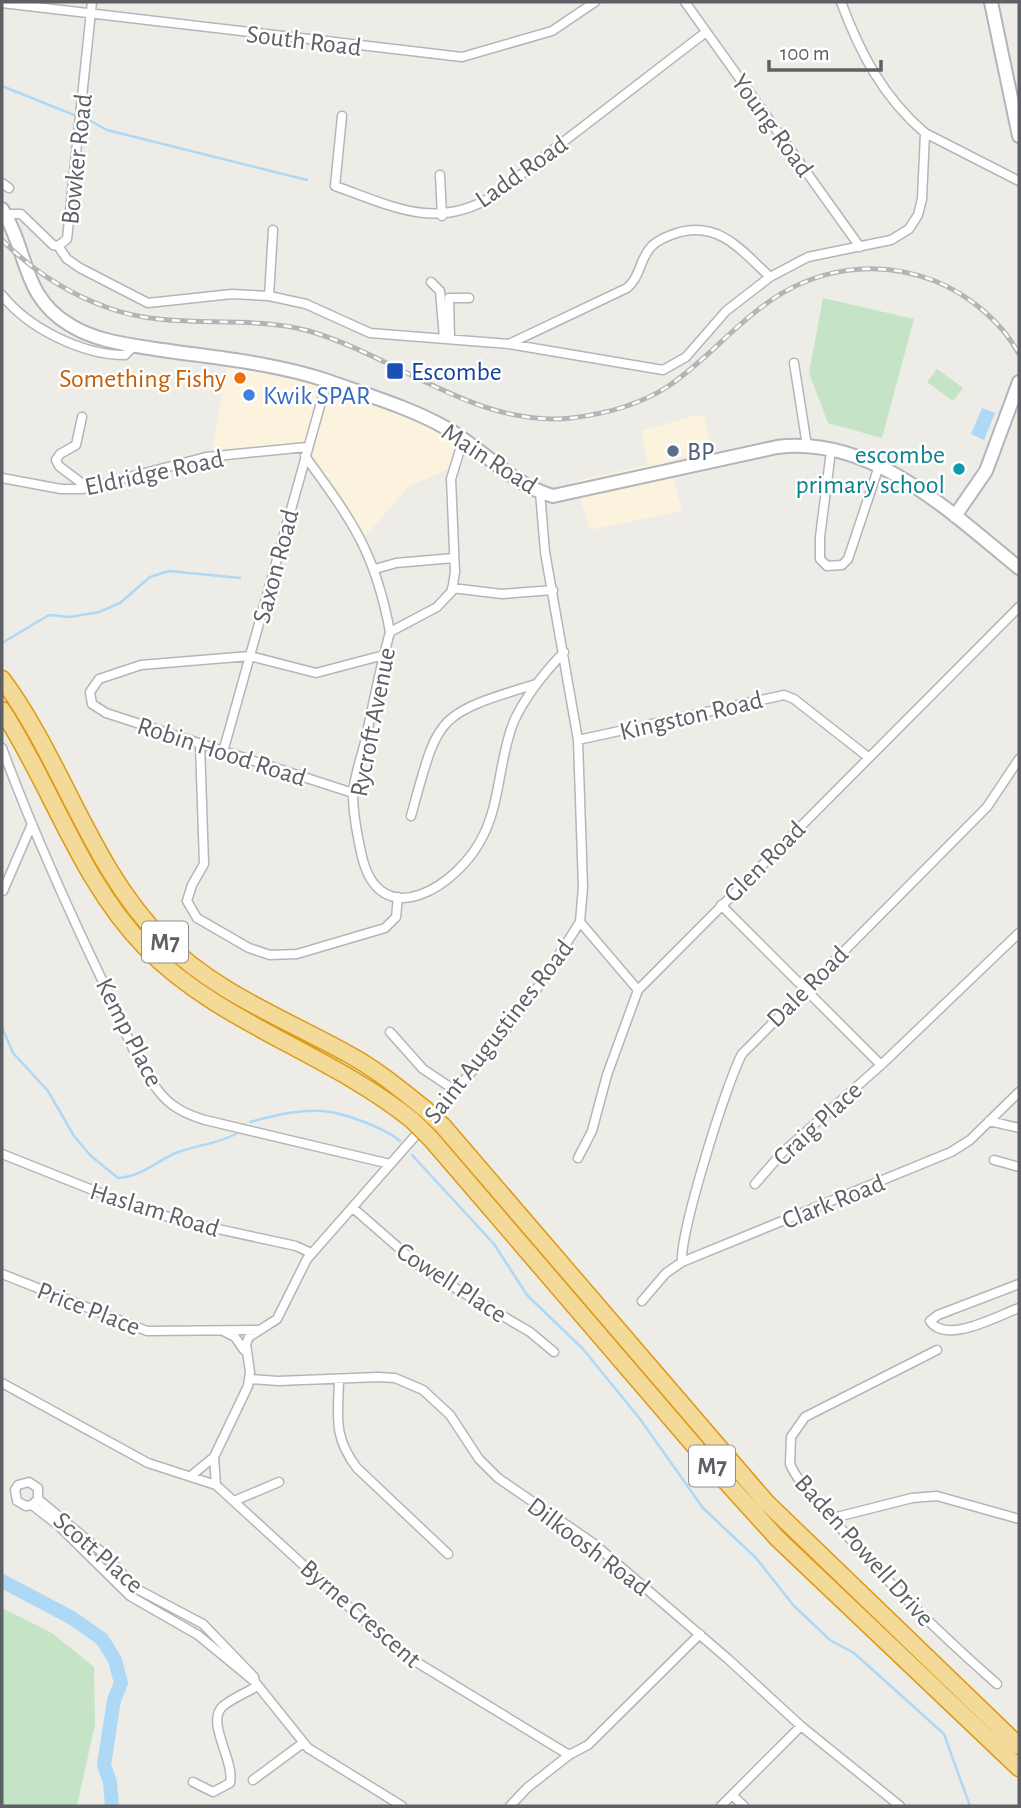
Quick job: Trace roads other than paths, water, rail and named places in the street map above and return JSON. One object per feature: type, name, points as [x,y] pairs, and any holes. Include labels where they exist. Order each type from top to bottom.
[{"type":"highway","name":"M7","points":[[2,679],[37,732],[121,889],[163,940],[215,982],[374,1070],[425,1109],[443,1126],[765,1502],[1019,1746]]},
{"type":"highway","name":"M7","points":[[2,710],[24,745],[91,876],[145,947],[174,974],[209,999],[330,1064],[390,1102],[413,1121],[777,1538],[1019,1769]]},
{"type":"main road","points":[[990,2],[1019,136]]},
{"type":"main road","name":"Main Road","points":[[3,212],[30,281],[45,306],[84,333],[135,345],[271,367],[327,381],[433,422],[540,492],[563,495],[777,447],[807,446],[831,451],[880,466],[908,481],[1019,568]]},
{"type":"main road","points":[[955,516],[986,471],[1019,382]]},
{"type":"street","name":"Bowker Road","points":[[3,212],[21,214],[47,242],[58,246],[67,239],[92,2]]},
{"type":"street","name":"South Road","points":[[2,3],[462,57],[552,31],[595,2]]},
{"type":"street","name":"Young Road","points":[[685,2],[860,247]]},
{"type":"street","points":[[841,2],[860,51],[877,80],[925,134],[1019,181]]},
{"type":"street","name":"Ladd Road","points":[[342,116],[335,186],[396,207],[442,216],[464,211],[493,196],[706,32]]},
{"type":"street","points":[[58,246],[67,259],[142,301],[232,294],[269,296],[306,304],[350,327],[370,333],[509,344],[663,370],[685,357],[726,311],[770,277],[808,257],[891,240],[914,222],[922,199],[925,134]]},
{"type":"street","points":[[440,175],[442,216]]},
{"type":"street","points":[[509,344],[627,288],[636,281],[651,247],[678,232],[699,229],[722,234],[770,277]]},
{"type":"street","points":[[269,296],[273,230]]},
{"type":"street","points":[[431,282],[440,291],[447,338]]},
{"type":"street","points":[[2,295],[29,321],[75,344],[119,355],[129,354],[135,345]]},
{"type":"street","points":[[447,338],[449,298],[469,298]]},
{"type":"street","points":[[794,363],[807,446]]},
{"type":"street","name":"Saxon Road","points":[[223,752],[327,381]]},
{"type":"street","points":[[82,418],[76,445],[60,454],[56,460],[59,466],[88,488]]},
{"type":"street","points":[[463,440],[451,479],[453,588],[491,594],[553,590]]},
{"type":"street","points":[[831,451],[820,537],[820,559],[827,566],[842,565],[848,559],[880,466]]},
{"type":"street","points":[[306,452],[352,520],[375,569],[390,632]]},
{"type":"street","name":"Eldridge Road","points":[[2,478],[61,489],[88,488],[206,457],[306,452]]},
{"type":"street","name":"Saint Augustines Road","points":[[246,1352],[249,1337],[277,1319],[311,1253],[456,1091],[541,983],[580,922],[583,887],[578,740],[541,522],[540,492]]},
{"type":"street","points":[[375,569],[454,558]]},
{"type":"street","name":"Rycroft Avenue","points":[[398,897],[384,892],[374,883],[363,863],[353,793],[390,632],[437,607],[453,588]]},
{"type":"street","name":"Glen Road","points":[[578,1158],[592,1131],[614,1052],[638,990],[1019,607]]},
{"type":"street","points":[[200,744],[204,864],[192,885],[187,901],[197,918],[260,953],[281,955],[322,948],[385,928],[396,917],[398,897],[409,899],[434,892],[451,879],[475,849],[494,808],[508,737],[536,684],[564,652]]},
{"type":"street","points":[[250,656],[309,674],[323,673],[383,655]]},
{"type":"street","name":"Robin Hood Road","points":[[250,656],[127,669],[94,682],[90,692],[92,704],[106,713],[353,793]]},
{"type":"street","points":[[411,817],[434,738],[447,720],[472,703],[536,684]]},
{"type":"street","name":"Kingston Road","points":[[578,740],[784,695],[794,699],[868,757]]},
{"type":"street","points":[[200,767],[212,748]]},
{"type":"street","name":"Kemp Place","points":[[2,751],[39,841],[146,1072],[171,1105],[196,1117],[390,1164]]},
{"type":"street","name":"Dale Road","points":[[682,1262],[688,1222],[737,1064],[751,1043],[987,807],[1019,759]]},
{"type":"street","points":[[3,891],[33,824]]},
{"type":"street","points":[[23,845],[39,841]]},
{"type":"street","points":[[720,905],[881,1065]]},
{"type":"street","points":[[580,922],[638,990]]},
{"type":"street","name":"Craig Place","points":[[755,1184],[782,1153],[881,1065],[1019,933]]},
{"type":"street","points":[[390,1032],[423,1069],[456,1091]]},
{"type":"street","name":"Clark Road","points":[[642,1301],[666,1273],[682,1262],[951,1152],[1019,1092]]},
{"type":"street","points":[[989,1121],[1019,1128]]},
{"type":"street","name":"Haslam Road","points":[[2,1154],[138,1208],[186,1223],[296,1246],[311,1253]]},
{"type":"street","points":[[994,1160],[1019,1167]]},
{"type":"street","name":"Cowell Place","points":[[354,1208],[423,1269],[530,1332],[554,1352]]},
{"type":"street","name":"Price Place","points":[[2,1274],[147,1331],[258,1330]]},
{"type":"street","points":[[1019,1284],[930,1321],[936,1329],[950,1333],[1019,1308]]},
{"type":"street","points":[[192,1475],[214,1457],[249,1379],[246,1352],[235,1337],[220,1329]]},
{"type":"street","name":"Baden Powell Drive","points":[[937,1350],[820,1408],[795,1428],[789,1446],[790,1464],[851,1541],[942,1635],[998,1684]]},
{"type":"street","name":"Dilkoosh Road","points":[[249,1379],[395,1378],[424,1390],[450,1415],[479,1459],[498,1478],[593,1543],[700,1634],[801,1726],[900,1806]]},
{"type":"street","points":[[339,1380],[337,1424],[345,1452],[357,1468],[448,1554]]},
{"type":"street","name":"Byrne Crescent","points":[[2,1383],[148,1463],[192,1475],[216,1485],[394,1649],[569,1755]]},
{"type":"street","points":[[214,1457],[216,1485]]},
{"type":"street","points":[[234,1501],[279,1482]]},
{"type":"street","points":[[833,1518],[912,1498],[937,1496],[1019,1519]]},
{"type":"street","name":"Scott Place","points":[[35,1502],[62,1523],[130,1596],[198,1635],[256,1684],[303,1743],[402,1806]]},
{"type":"street","points":[[510,1806],[527,1788],[569,1755],[588,1745],[700,1634]]},
{"type":"street","points":[[193,1782],[213,1792],[230,1783],[231,1768],[218,1732],[218,1714],[224,1706],[256,1684]]},
{"type":"street","points":[[721,1806],[801,1726]]},
{"type":"street","points":[[253,1780],[303,1743]]},
{"type":"street","points":[[732,1795],[744,1806]]},
{"type":"water","points":[[982,408],[995,413],[984,440],[971,434]]},
{"type":"waterway","points":[[2,86],[74,115]]},
{"type":"waterway","points":[[85,118],[107,130],[307,180]]},
{"type":"waterway","points":[[2,643],[49,615],[70,617],[99,612],[120,603],[150,577],[169,571],[240,578]]},
{"type":"waterway","points":[[2,1027],[13,1053],[48,1091],[74,1136],[91,1156],[118,1178],[142,1171],[178,1152],[236,1134]]},
{"type":"waterway","points":[[250,1122],[295,1112],[330,1112],[374,1126],[400,1141]]},
{"type":"waterway","points":[[412,1155],[494,1244],[527,1295],[583,1349],[640,1419],[703,1508],[756,1558],[794,1606],[830,1640],[854,1653],[944,1734],[970,1806]]},
{"type":"waterway","points":[[2,1581],[72,1618],[102,1639],[115,1660],[121,1683],[114,1700],[104,1765],[110,1782],[112,1806]]},
{"type":"railway","points":[[2,240],[50,279],[77,295],[106,307],[156,319],[259,323],[309,331],[341,342],[469,401],[502,412],[536,418],[584,416],[621,408],[645,399],[680,378],[751,316],[782,293],[824,275],[846,271],[890,270],[913,274],[948,287],[972,302],[994,321],[1019,354]]},
{"type":"place","name":"Escombe","points":[[395,371]]},
{"type":"place","name":"Something Fishy","points":[[240,378]]},
{"type":"place","name":"Kwik SPAR","points":[[249,395]]},
{"type":"place","name":"BP","points":[[673,451]]},
{"type":"place","name":"escombe primary school","points":[[959,469]]}]
